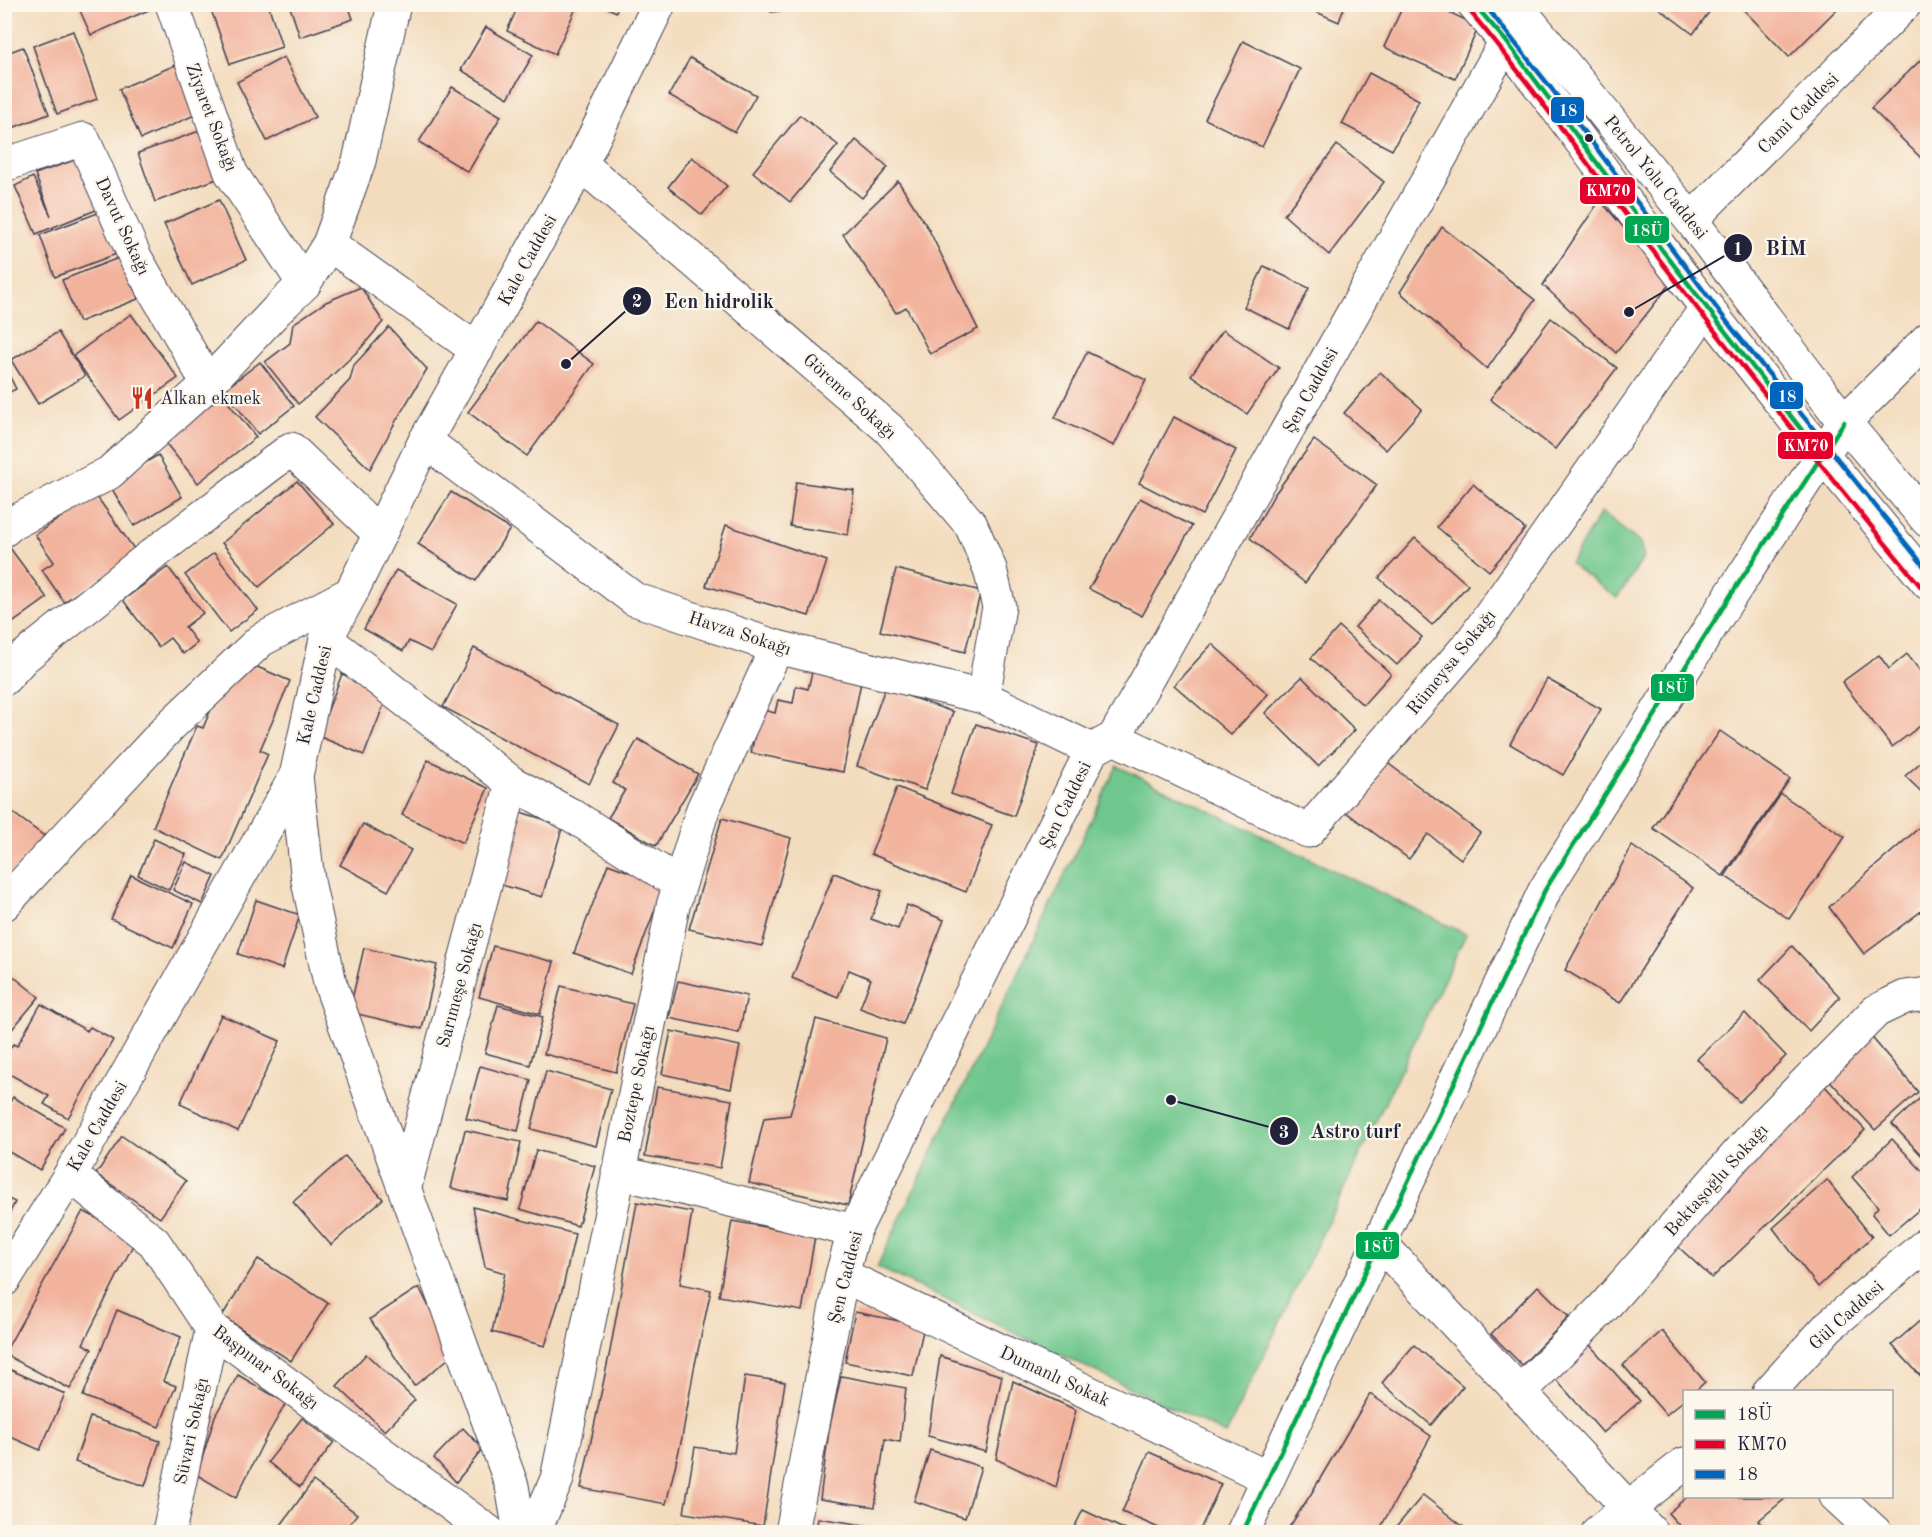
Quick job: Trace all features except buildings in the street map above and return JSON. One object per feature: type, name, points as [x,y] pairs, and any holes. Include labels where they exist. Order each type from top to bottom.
[{"type":"street","name":"Ziyaret Sokağı","points":[[172,4],[231,173],[304,284]]},
{"type":"street","points":[[7,523],[109,473],[208,384],[304,284],[329,244],[359,161],[394,4]]},
{"type":"street","name":"Kale Caddesi","points":[[4,1280],[70,1175],[296,776],[326,639],[425,441],[581,164],[659,4]]},
{"type":"street","name":"Petrol Yolu Caddesi","points":[[1474,4],[1506,41],[1821,455],[1928,583]]},
{"type":"street","name":"Cami Caddesi","points":[[1691,220],[1905,4]]},
{"type":"street","name":"Petrol Yolu Caddesi","points":[[1519,6],[1691,220],[1844,422],[1928,521]]},
{"type":"street","name":"Şen Caddesi","points":[[792,1533],[842,1275],[854,1232],[1103,744],[1506,41],[1519,6]]},
{"type":"street","name":"Davut Sokağı","points":[[4,165],[83,138],[135,257],[208,384]]},
{"type":"street","name":"Göreme Sokağı","points":[[581,164],[889,429],[971,525],[990,569],[999,607],[983,697]]},
{"type":"street","points":[[329,244],[477,350]]},
{"type":"street","name":"Rümeysa Sokağı","points":[[1103,744],[1308,831],[1473,640],[1707,308]]},
{"type":"street","points":[[1243,1533],[1545,891],[1821,455],[1844,422],[1928,339]]},
{"type":"street","name":"Havza Sokağı","points":[[425,441],[634,599],[777,647],[983,697],[1103,744]]},
{"type":"street","points":[[4,679],[24,657],[291,449],[380,534]]},
{"type":"street","points":[[4,904],[171,725],[261,640],[351,593]]},
{"type":"street","points":[[326,639],[512,783],[573,816],[680,884]]},
{"type":"street","name":"Boztepe Sokağı","points":[[534,1533],[557,1479],[673,906],[703,809],[777,647]]},
{"type":"street","points":[[296,776],[308,881],[330,983],[512,1486],[519,1533]]},
{"type":"street","name":"Sarımeşe Sokağı","points":[[405,1186],[512,783]]},
{"type":"street","name":"Bektaşoğlu Sokağı","points":[[1520,1392],[1603,1308],[1756,1133],[1876,1011],[1905,997],[1928,994]]},
{"type":"street","points":[[618,1172],[854,1232]]},
{"type":"street","name":"Başpınar Sokağı","points":[[70,1175],[154,1242],[212,1329],[489,1533]]},
{"type":"street","points":[[1380,1243],[1651,1533]]},
{"type":"street","name":"Gül Caddesi","points":[[1771,1390],[1829,1326],[1928,1243]]},
{"type":"street","name":"Dumanlı Sokak","points":[[842,1275],[1268,1478]]},
{"type":"street","name":"Süvari Sokağı","points":[[169,1533],[212,1329]]},
{"type":"street","points":[[1599,1533],[1683,1465]]},
{"type":"street","points":[[1837,1498],[1875,1533]]},
{"type":"green space","points":[[1601,512],[1640,543],[1644,557],[1617,598],[1570,564]]},
{"type":"green space","points":[[1117,766],[1466,934],[1226,1434],[877,1267]]},
{"type":"transit line","name":"18Ü","points":[[1474,4],[1506,41],[1659,246],[1821,455]]},
{"type":"transit line","name":"18","points":[[1484,4],[1551,88],[1731,327],[1928,571]]},
{"type":"transit line","name":"KM70","points":[[1468,9],[1539,98],[1719,336],[1922,588]]},
{"type":"transit line","name":"18Ü","points":[[1243,1532],[1545,890],[1725,604],[1844,422]]},
{"type":"place","name":"BİM","points":[[1629,312]]},
{"type":"place","name":"Ecn hidrolik","points":[[566,364]]},
{"type":"place","name":"Alkan ekmek","points":[[142,398]]},
{"type":"place","name":"Astro turf","points":[[1171,1100]]}]
